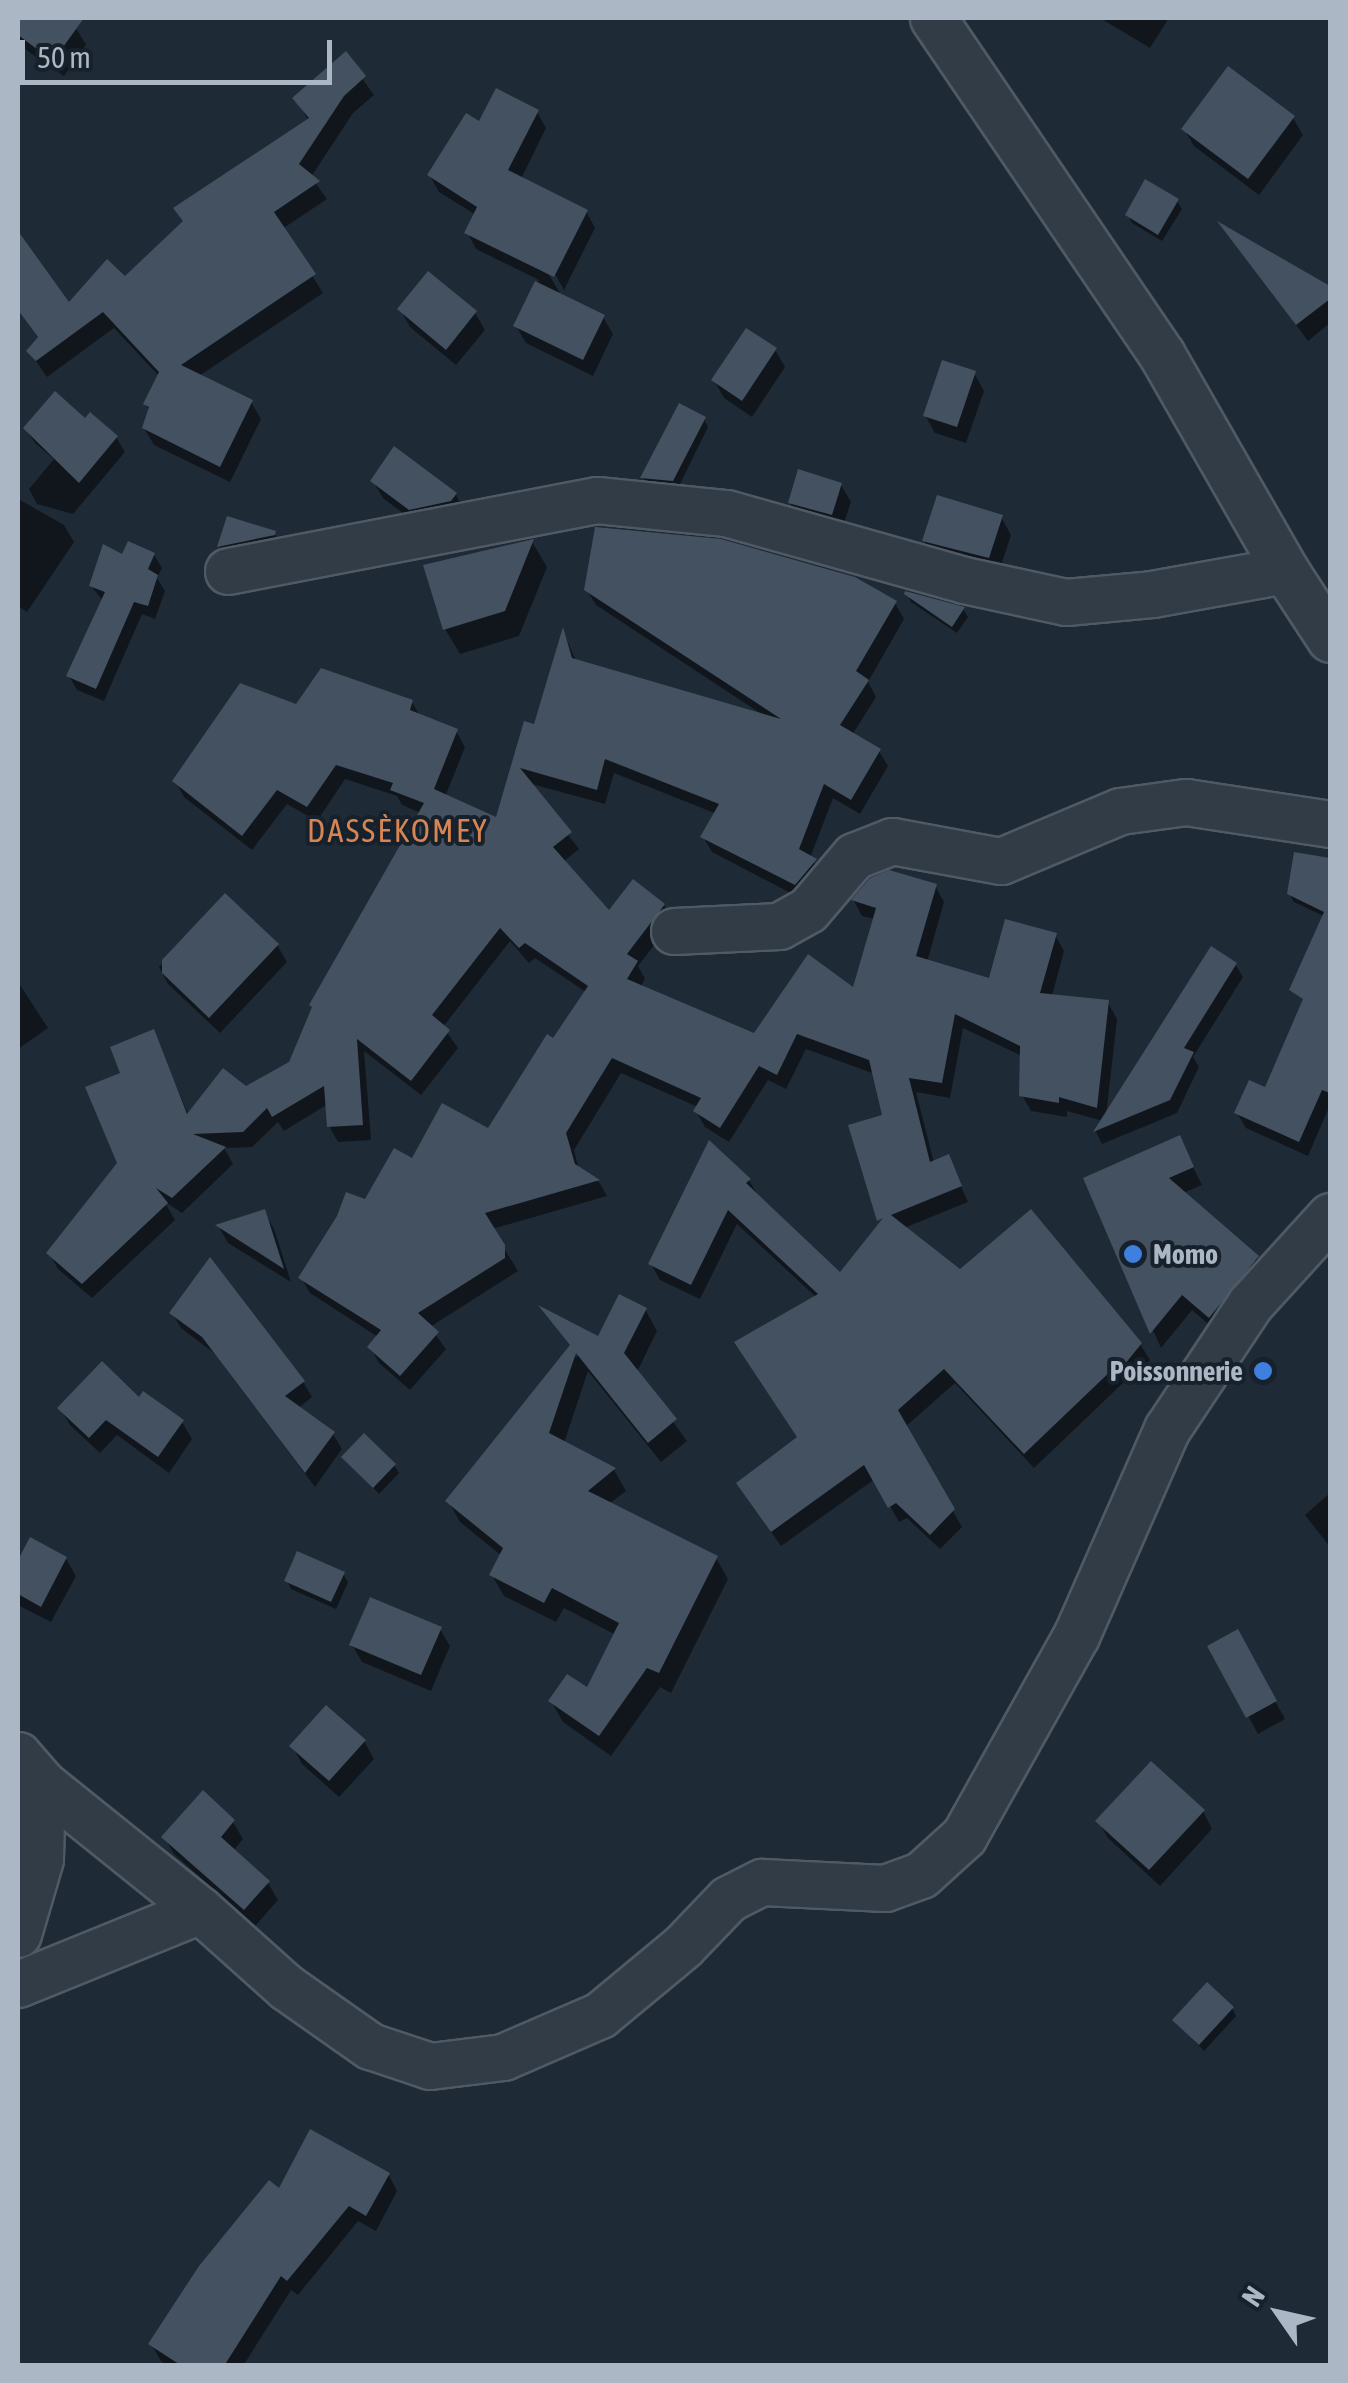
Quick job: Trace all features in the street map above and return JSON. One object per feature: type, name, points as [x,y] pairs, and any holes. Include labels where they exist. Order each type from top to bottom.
[{"type":"street","points":[[933,18],[1162,356],[1285,570],[1330,639]]},
{"type":"street","points":[[228,571],[596,500],[726,513],[964,580],[1066,602],[1152,594],[1285,570]]},
{"type":"street","points":[[674,931],[779,926],[808,910],[854,856],[892,841],[1001,861],[1120,811],[1186,802],[1330,824]]},
{"type":"street","points":[[30,1769],[200,1910],[286,1988],[370,2046],[430,2066],[502,2057],[600,2015],[683,1946],[728,1899],[762,1882],[885,1888],[921,1876],[964,1836],[1076,1636],[1168,1428],[1250,1304],[1330,1216]]},
{"type":"street","points":[[18,1934],[40,1859],[30,1769]]},
{"type":"street","points":[[18,1984],[200,1910]]},
{"type":"building","points":[[18,18],[84,18],[53,61],[18,35]]},
{"type":"building","points":[[346,51],[366,76],[344,96],[299,164],[320,181],[274,212],[316,274],[181,365],[253,400],[220,467],[142,428],[149,407],[143,404],[159,372],[103,312],[36,361],[26,351],[38,337],[18,310],[18,231],[69,302],[107,259],[125,276],[183,221],[173,208],[309,118],[292,98]]},
{"type":"building","points":[[1228,66],[1295,116],[1248,179],[1181,129]]},
{"type":"building","points":[[496,88],[539,110],[508,170],[588,210],[554,277],[464,233],[477,207],[427,175],[466,113],[479,121]]},
{"type":"building","points":[[1145,179],[1179,199],[1158,235],[1125,215]]},
{"type":"building","points":[[1217,221],[1330,286],[1330,299],[1296,325]]},
{"type":"building","points":[[428,271],[477,311],[446,350],[397,309]]},
{"type":"building","points":[[535,281],[605,315],[583,360],[513,326]]},
{"type":"building","points":[[746,328],[777,348],[742,401],[711,380]]},
{"type":"building","points":[[942,360],[976,371],[957,427],[923,416]]},
{"type":"building","points":[[55,391],[85,418],[90,412],[118,436],[79,483],[23,428]]},
{"type":"building","points":[[679,403],[706,417],[673,481],[640,478]]},
{"type":"building","points":[[394,446],[457,493],[451,501],[409,510],[370,481]]},
{"type":"building","points":[[798,469],[842,483],[832,515],[788,503]]},
{"type":"building","points":[[937,495],[1003,515],[989,558],[922,541]]},
{"type":"building","points":[[227,516],[276,531],[275,535],[217,547]]},
{"type":"building","points":[[595,527],[721,539],[855,577],[897,601],[856,671],[869,680],[840,725],[881,749],[851,800],[824,784],[799,849],[817,859],[795,885],[700,837],[719,804],[605,759],[597,790],[520,768],[572,832],[553,847],[609,910],[633,879],[665,904],[627,954],[638,961],[627,979],[754,1033],[808,954],[853,987],[876,908],[851,900],[870,878],[889,870],[937,884],[916,956],[989,978],[1005,919],[1057,933],[1040,993],[1109,1000],[1097,1108],[1059,1097],[1059,1103],[1019,1096],[1020,1046],[955,1014],[942,1083],[909,1078],[930,1162],[949,1154],[962,1186],[891,1215],[960,1269],[1031,1209],[1142,1343],[1120,1370],[1115,1367],[1024,1454],[944,1369],[898,1410],[955,1509],[930,1535],[896,1503],[888,1508],[864,1465],[771,1532],[736,1483],[797,1437],[734,1342],[818,1294],[728,1210],[691,1285],[648,1264],[709,1140],[751,1179],[746,1183],[840,1272],[883,1218],[877,1221],[848,1125],[882,1115],[869,1060],[797,1034],[777,1075],[759,1066],[720,1128],[693,1111],[701,1098],[612,1058],[566,1133],[575,1164],[600,1180],[485,1213],[505,1245],[505,1258],[418,1313],[439,1332],[400,1376],[367,1347],[381,1330],[298,1278],[337,1216],[346,1192],[365,1199],[394,1148],[412,1158],[442,1103],[488,1128],[547,1034],[553,1038],[588,986],[525,943],[519,948],[500,928],[432,1015],[450,1030],[411,1081],[357,1039],[363,1125],[327,1127],[324,1086],[272,1117],[267,1108],[243,1132],[193,1134],[226,1147],[172,1198],[156,1188],[168,1203],[82,1284],[46,1253],[117,1163],[85,1087],[120,1073],[110,1047],[154,1029],[187,1114],[223,1068],[246,1086],[289,1062],[312,1007],[309,1005],[424,803],[390,790],[393,783],[336,765],[307,807],[277,790],[242,836],[172,781],[240,683],[296,704],[321,668],[413,700],[410,710],[458,729],[434,789],[496,817],[524,721],[534,724],[563,627],[572,658],[781,719],[584,590]]},
{"type":"building","points":[[534,539],[505,611],[443,630],[423,565]]},
{"type":"building","points":[[128,541],[155,553],[148,569],[158,575],[148,606],[134,602],[96,689],[66,676],[105,592],[89,586],[103,544],[122,554]]},
{"type":"building","points":[[905,591],[965,607],[952,627]]},
{"type":"building","points":[[1294,852],[1330,858],[1330,1093],[1322,1090],[1299,1142],[1234,1113],[1249,1080],[1265,1087],[1303,999],[1289,990],[1324,912],[1287,894]]},
{"type":"building","points":[[225,893],[279,944],[209,1018],[162,973],[162,960]]},
{"type":"building","points":[[1211,946],[1237,963],[1184,1048],[1194,1052],[1170,1100],[1093,1132]]},
{"type":"building","points":[[1180,1135],[1194,1167],[1169,1178],[1259,1256],[1209,1318],[1182,1295],[1150,1334],[1083,1178]]},
{"type":"building","points":[[265,1209],[284,1269],[215,1225]]},
{"type":"building","points":[[210,1257],[305,1381],[285,1396],[335,1432],[305,1473],[202,1337],[169,1313]]},
{"type":"building","points":[[619,1294],[647,1308],[624,1353],[677,1419],[648,1443],[576,1353],[549,1433],[616,1468],[588,1491],[718,1556],[659,1673],[647,1668],[599,1736],[548,1701],[567,1674],[587,1687],[619,1623],[552,1588],[544,1603],[489,1575],[503,1548],[445,1501],[570,1345],[538,1305],[598,1336]]},
{"type":"building","points":[[102,1361],[139,1397],[143,1391],[184,1420],[158,1457],[106,1420],[89,1438],[57,1408]]},
{"type":"building","points":[[364,1433],[396,1464],[373,1488],[341,1457]]},
{"type":"building","points":[[30,1537],[67,1557],[41,1607],[18,1594],[18,1560]]},
{"type":"building","points":[[297,1551],[345,1572],[331,1602],[284,1581]]},
{"type":"building","points":[[370,1597],[442,1627],[421,1675],[349,1645]]},
{"type":"building","points":[[1238,1629],[1277,1701],[1246,1718],[1207,1646]]},
{"type":"building","points":[[326,1705],[366,1740],[329,1781],[289,1746]]},
{"type":"building","points":[[1151,1761],[1205,1810],[1149,1870],[1095,1821]]},
{"type":"building","points":[[203,1790],[235,1820],[221,1837],[270,1881],[244,1910],[161,1837]]},
{"type":"building","points":[[1207,1982],[1234,2007],[1199,2045],[1172,2020]]},
{"type":"building","points":[[310,2129],[390,2173],[366,2216],[349,2206],[287,2281],[281,2276],[224,2366],[182,2366],[148,2344],[199,2266],[269,2180],[279,2188]]},
{"type":"place","name":"Momo","points":[[1133,1254]]},
{"type":"place","name":"Poissonnerie","points":[[1263,1371]]},
{"type":"district","name":"DASSÈKOMEY","points":[[398,831]]}]
